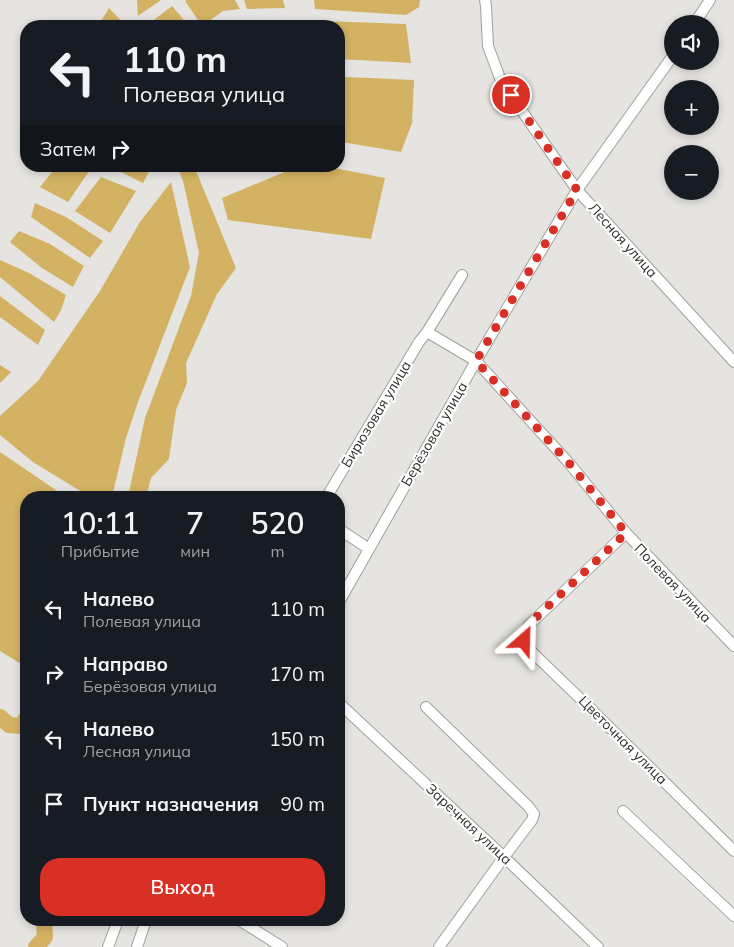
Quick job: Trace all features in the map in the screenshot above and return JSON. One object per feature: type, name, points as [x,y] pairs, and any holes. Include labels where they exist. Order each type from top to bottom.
[{"type":"street","name":"Лесная улица","points":[[485,0],[488,46],[500,81],[577,190],[734,362]]},
{"type":"street","points":[[700,15],[710,0]]},
{"type":"street","name":"Берёзовая улица","points":[[345,591],[476,361],[577,190],[664,68]]},
{"type":"street","name":"Бирюзовая улица","points":[[330,491],[419,342],[462,275]]},
{"type":"street","points":[[427,332],[476,361]]},
{"type":"street","name":"Полевая улица","points":[[476,361],[569,463],[626,533],[734,646]]},
{"type":"street","points":[[345,532],[369,549]]},
{"type":"street","name":"Цветочная улица","points":[[626,533],[528,625],[524,641],[533,653],[734,851]]},
{"type":"street","points":[[426,707],[534,814],[532,820],[439,947]]},
{"type":"street","name":"Заречная улица","points":[[345,709],[598,947]]},
{"type":"street","points":[[622,810],[734,916]]},
{"type":"street","points":[[108,947],[116,926]]},
{"type":"street","points":[[137,947],[144,926]]},
{"type":"street","points":[[249,926],[282,947]]},
{"type":"shaded area","points":[[137,0],[161,0],[138,16]]},
{"type":"shaded area","points":[[235,0],[240,9],[223,11],[210,20],[198,20],[185,1]]},
{"type":"shaded area","points":[[244,0],[283,0],[285,8],[247,9]]},
{"type":"shaded area","points":[[314,0],[420,0],[419,7],[406,15],[315,9]]},
{"type":"shaded area","points":[[172,6],[184,20],[154,20]]},
{"type":"shaded area","points":[[109,8],[120,20],[102,20]]},
{"type":"shaded area","points":[[345,22],[406,24],[411,63],[345,59]]},
{"type":"shaded area","points":[[345,77],[414,80],[412,123],[401,152],[345,143]]},
{"type":"shaded area","points":[[345,170],[385,178],[371,239],[228,220],[222,198],[285,172],[345,172]]},
{"type":"shaded area","points":[[52,172],[89,172],[68,202],[40,187]]},
{"type":"shaded area","points":[[121,172],[149,172],[143,183]]},
{"type":"shaded area","points":[[179,172],[196,172],[236,268],[217,294],[186,363],[187,383],[176,410],[169,459],[151,478],[148,491],[129,491],[145,418],[191,296],[199,253]]},
{"type":"shaded area","points":[[101,177],[136,191],[110,233],[75,211]]},
{"type":"shaded area","points":[[171,182],[190,267],[138,402],[126,438],[113,491],[80,491],[33,462],[0,435],[0,416],[38,381],[100,291],[140,222]]},
{"type":"shaded area","points":[[35,203],[66,217],[103,241],[90,258],[31,217]]},
{"type":"shaded area","points":[[19,231],[50,244],[84,266],[73,287],[42,268],[10,242]]},
{"type":"shaded area","points":[[0,260],[29,273],[66,295],[61,310],[54,322],[0,277]]},
{"type":"shaded area","points":[[0,296],[45,330],[38,345],[0,317]]},
{"type":"shaded area","points":[[0,365],[11,372],[0,383]]},
{"type":"shaded area","points":[[0,452],[57,491],[20,491],[20,663],[0,651]]},
{"type":"waterway","points":[[0,717],[9,725],[20,726]]},
{"type":"waterway","points":[[36,947],[45,937],[44,926]]},
{"type":"route","points":[[511,95],[577,190],[476,361],[569,463],[626,533],[528,625],[524,641]]}]
